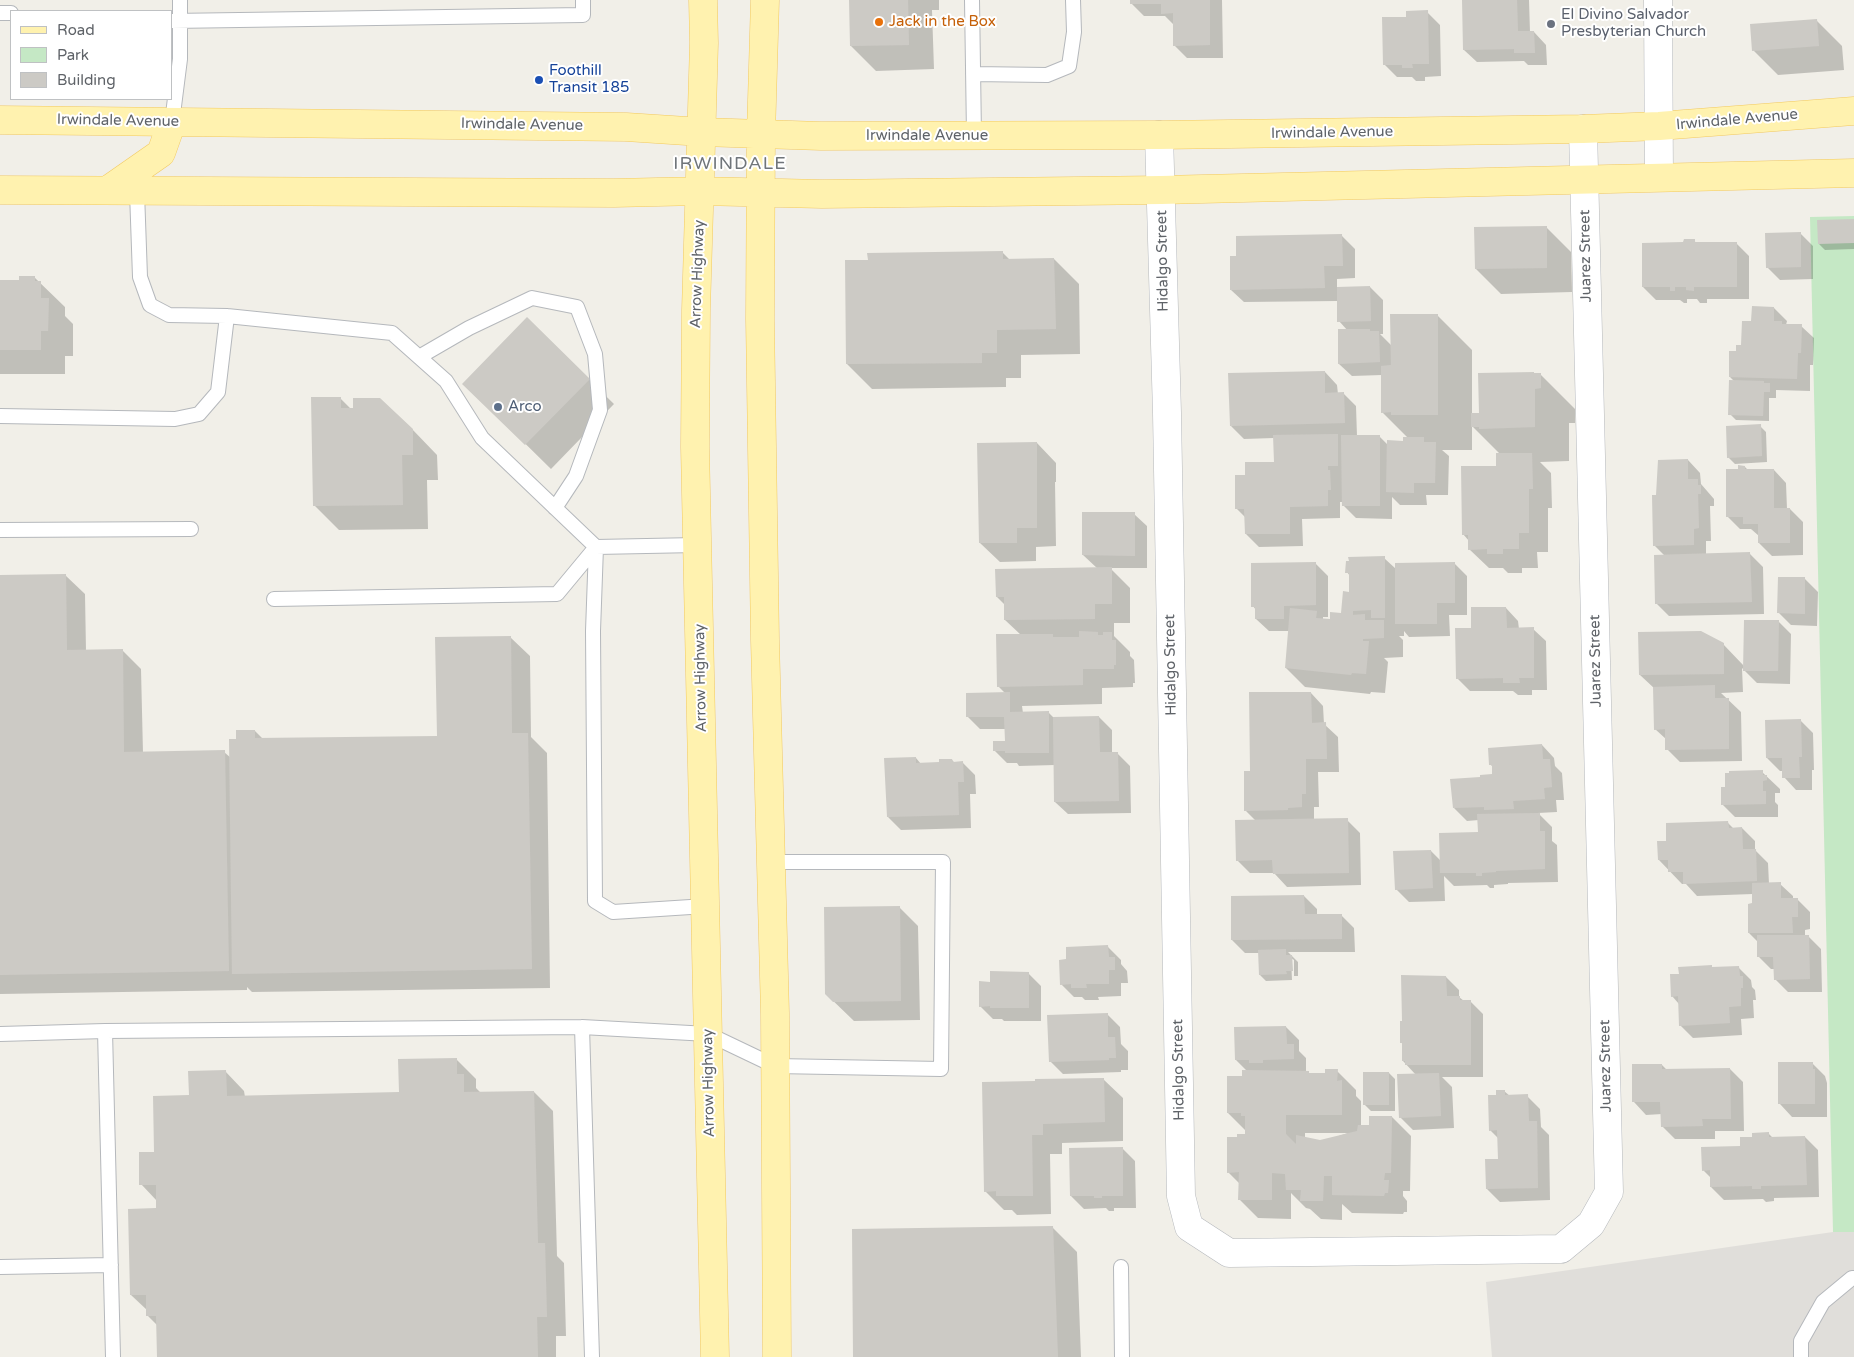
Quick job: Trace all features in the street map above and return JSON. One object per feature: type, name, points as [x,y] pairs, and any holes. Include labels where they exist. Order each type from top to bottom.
[{"type":"main road","name":"Arrow Highway","points":[[703,0],[695,447],[715,1357]]},
{"type":"main road","points":[[765,0],[761,134],[762,510],[775,1066],[777,1357]]},
{"type":"main road","name":"Irwindale Avenue","points":[[0,120],[626,127],[821,136],[1582,129],[1659,126],[1854,111]]},
{"type":"main road","points":[[108,190],[161,153],[172,122]]},
{"type":"main road","points":[[0,190],[822,194],[1161,190],[1854,173]]},
{"type":"street","points":[[1658,0],[1659,177]]},
{"type":"street","name":"Juarez Street","points":[[1582,129],[1609,1192]]},
{"type":"street","name":"Hidalgo Street","points":[[1160,134],[1181,1196],[1190,1227],[1229,1253],[1561,1249],[1591,1224],[1609,1192]]},
{"type":"lane","points":[[172,122],[180,59],[175,21],[180,0]]},
{"type":"lane","points":[[175,21],[582,15],[583,0]]},
{"type":"lane","points":[[972,0],[974,135]]},
{"type":"lane","points":[[973,74],[1047,75],[1070,66],[1074,32],[1073,0]]},
{"type":"lane","points":[[137,192],[140,277],[150,305],[169,315],[227,316],[392,332],[446,382],[482,438],[596,547],[697,545]]},
{"type":"lane","points":[[419,356],[469,328],[532,298],[577,307],[595,354],[600,410],[576,476],[555,508]]},
{"type":"lane","points":[[0,416],[174,419],[199,414],[218,392],[227,316]]},
{"type":"lane","points":[[0,530],[191,529]]},
{"type":"lane","points":[[274,599],[557,594],[596,547]]},
{"type":"lane","points":[[596,547],[593,631],[595,901],[613,912],[706,906]]},
{"type":"lane","points":[[0,1034],[105,1031],[582,1026],[708,1034],[775,1066],[940,1069],[943,862],[770,862]]},
{"type":"lane","points":[[582,1026],[592,1357]]},
{"type":"lane","points":[[105,1031],[113,1357]]},
{"type":"lane","points":[[0,1267],[111,1266]]},
{"type":"lane","points":[[1121,1268],[1122,1357]]},
{"type":"lane","points":[[1801,1357],[1801,1342],[1823,1302],[1854,1278]]},
{"type":"shaded area","points":[[1833,1232],[1854,1232],[1854,1357],[1492,1357],[1486,1282]]},
{"type":"green space","points":[[1854,216],[1854,1232],[1833,1232],[1810,217]]},
{"type":"building","name":"Jack in the Box","points":[[849,0],[908,0],[909,45],[850,46]]},
{"type":"building","points":[[1130,0],[1210,0],[1210,45],[1173,46],[1173,13],[1161,14],[1161,4],[1130,4]]},
{"type":"building","points":[[1462,0],[1517,0],[1518,31],[1534,31],[1535,53],[1514,53],[1514,49],[1463,50]]},
{"type":"building","points":[[1428,10],[1429,64],[1412,64],[1413,68],[1402,68],[1402,65],[1383,65],[1382,17],[1406,17],[1406,11]]},
{"type":"building","points":[[1817,19],[1819,46],[1752,51],[1750,24]]},
{"type":"building","points":[[1854,219],[1854,243],[1818,244],[1817,220]]},
{"type":"building","points":[[1547,226],[1547,268],[1475,269],[1474,227]]},
{"type":"building","points":[[1801,232],[1801,267],[1766,268],[1765,233]]},
{"type":"building","points":[[1342,234],[1343,266],[1324,266],[1325,288],[1230,290],[1230,256],[1236,256],[1236,236]]},
{"type":"building","points":[[1684,239],[1695,239],[1695,242],[1737,242],[1737,287],[1694,287],[1694,291],[1686,290],[1686,287],[1675,287],[1675,291],[1670,291],[1670,287],[1642,287],[1642,243],[1683,242]]},
{"type":"building","points":[[1003,251],[1003,259],[1054,258],[1056,329],[997,330],[997,353],[982,353],[982,363],[846,364],[845,260],[868,260],[867,253]]},
{"type":"building","points":[[19,276],[35,276],[35,281],[41,281],[41,298],[49,298],[48,331],[41,331],[41,350],[0,350],[0,280],[19,280]]},
{"type":"building","points":[[1370,286],[1371,321],[1337,322],[1337,287]]},
{"type":"building","points":[[1752,306],[1774,307],[1774,321],[1782,321],[1782,324],[1802,324],[1801,353],[1798,353],[1797,379],[1729,377],[1729,351],[1736,351],[1736,345],[1741,345],[1742,321],[1751,321]]},
{"type":"building","points":[[1390,314],[1438,314],[1438,415],[1391,415],[1391,412],[1381,413],[1381,366],[1391,365]]},
{"type":"building","points":[[527,317],[590,379],[525,445],[462,384]]},
{"type":"building","points":[[1338,329],[1370,329],[1370,331],[1379,331],[1380,362],[1338,364]]},
{"type":"building","points":[[1325,371],[1325,393],[1344,392],[1345,423],[1230,426],[1228,373]]},
{"type":"building","points":[[1478,373],[1541,373],[1541,388],[1535,389],[1535,427],[1479,429],[1479,427],[1471,427],[1471,413],[1479,413]]},
{"type":"building","points":[[1729,380],[1764,381],[1764,383],[1770,383],[1770,392],[1764,392],[1763,416],[1728,415]]},
{"type":"building","points":[[311,397],[341,397],[341,408],[353,408],[353,398],[380,398],[413,429],[413,455],[402,455],[403,505],[313,506]]},
{"type":"building","points":[[1761,424],[1762,456],[1727,458],[1726,426]]},
{"type":"building","points":[[1338,434],[1338,466],[1328,466],[1331,490],[1328,490],[1328,506],[1290,507],[1290,534],[1245,534],[1244,509],[1235,509],[1235,475],[1245,475],[1245,462],[1274,462],[1273,435]]},
{"type":"building","points":[[1341,435],[1380,435],[1380,506],[1342,506]]},
{"type":"building","points":[[1403,437],[1424,437],[1424,442],[1436,442],[1435,483],[1414,483],[1414,493],[1386,492],[1387,440],[1403,441]]},
{"type":"building","points":[[1037,442],[1037,528],[1017,528],[1017,543],[979,543],[977,443]]},
{"type":"building","points":[[1496,453],[1532,453],[1533,489],[1529,489],[1529,533],[1519,533],[1519,549],[1503,549],[1503,554],[1487,554],[1487,549],[1468,550],[1468,535],[1462,535],[1461,466],[1496,466]]},
{"type":"building","points":[[1688,459],[1688,479],[1698,479],[1698,485],[1701,485],[1701,494],[1698,494],[1699,528],[1694,529],[1694,545],[1653,546],[1652,495],[1656,495],[1658,460]]},
{"type":"building","points":[[1738,465],[1745,466],[1745,469],[1774,469],[1774,508],[1790,508],[1790,543],[1758,543],[1758,524],[1743,524],[1743,517],[1726,517],[1726,469],[1738,469]]},
{"type":"building","points":[[1082,512],[1135,512],[1135,556],[1082,555]]},
{"type":"building","points":[[1750,552],[1752,602],[1655,604],[1654,555]]},
{"type":"building","points":[[1385,556],[1385,618],[1371,618],[1371,610],[1353,611],[1353,615],[1365,614],[1365,620],[1384,620],[1384,638],[1363,639],[1363,641],[1369,641],[1366,674],[1352,673],[1351,675],[1285,668],[1290,608],[1317,611],[1316,618],[1330,619],[1330,612],[1341,613],[1343,591],[1349,592],[1349,573],[1345,573],[1346,561],[1349,561],[1348,557]]},
{"type":"building","points":[[1316,562],[1316,605],[1284,606],[1284,619],[1255,619],[1255,607],[1251,607],[1251,563]]},
{"type":"building","points":[[1455,562],[1455,603],[1437,603],[1437,624],[1395,624],[1395,563]]},
{"type":"building","points":[[1112,567],[1112,604],[1095,604],[1095,619],[1004,620],[1004,597],[996,597],[995,569]]},
{"type":"building","points":[[66,574],[67,650],[123,649],[124,752],[225,750],[229,971],[0,975],[0,575]]},
{"type":"building","points":[[1778,577],[1805,577],[1805,614],[1777,613]]},
{"type":"building","points":[[1471,607],[1506,607],[1507,628],[1534,627],[1534,678],[1519,678],[1520,683],[1503,683],[1503,678],[1456,679],[1455,628],[1471,628]]},
{"type":"building","points":[[1744,620],[1779,620],[1778,671],[1743,671]]},
{"type":"building","points":[[1079,631],[1098,632],[1098,635],[1103,635],[1103,632],[1112,632],[1112,640],[1116,640],[1116,665],[1114,665],[1114,669],[1083,669],[1083,685],[997,687],[996,634],[1053,634],[1053,637],[1079,637]]},
{"type":"building","points":[[1701,631],[1724,643],[1724,674],[1639,675],[1638,632]]},
{"type":"building","points":[[511,636],[512,733],[528,733],[532,969],[232,974],[229,739],[236,739],[236,730],[255,730],[255,738],[437,736],[435,637]]},
{"type":"building","points":[[1715,685],[1715,698],[1729,698],[1729,749],[1665,750],[1665,729],[1654,730],[1653,687]]},
{"type":"building","points":[[1010,692],[1010,712],[1049,711],[1049,753],[1005,753],[1005,751],[993,751],[993,741],[1005,741],[1004,717],[966,717],[966,693]]},
{"type":"building","points":[[1249,692],[1311,692],[1312,723],[1326,722],[1327,759],[1306,759],[1306,794],[1302,794],[1302,807],[1288,808],[1288,810],[1244,811],[1244,771],[1250,771]]},
{"type":"building","points":[[1099,716],[1100,752],[1118,752],[1119,801],[1054,802],[1053,717]]},
{"type":"building","points":[[1801,719],[1802,757],[1799,757],[1800,778],[1782,778],[1782,758],[1766,758],[1765,720]]},
{"type":"building","points":[[1542,744],[1543,759],[1550,759],[1552,787],[1544,788],[1545,799],[1513,801],[1514,809],[1484,810],[1484,807],[1453,808],[1450,779],[1480,777],[1480,775],[1492,774],[1492,765],[1489,765],[1488,748]]},
{"type":"building","points":[[916,757],[916,763],[939,762],[939,759],[952,759],[953,762],[963,761],[964,782],[958,782],[959,815],[887,817],[884,758]]},
{"type":"building","points":[[1763,770],[1763,775],[1767,775],[1767,780],[1763,781],[1763,791],[1766,791],[1766,804],[1721,805],[1721,787],[1725,787],[1725,773],[1729,773],[1729,771]]},
{"type":"building","points":[[1540,813],[1540,831],[1545,831],[1545,869],[1496,871],[1482,873],[1482,876],[1476,876],[1476,873],[1440,873],[1439,833],[1478,832],[1477,814]]},
{"type":"building","points":[[1348,818],[1349,873],[1273,874],[1272,860],[1236,861],[1235,820]]},
{"type":"building","points":[[1728,821],[1729,828],[1742,827],[1743,849],[1756,849],[1757,881],[1683,884],[1683,872],[1668,872],[1668,860],[1658,860],[1657,841],[1666,841],[1666,823]]},
{"type":"building","points":[[1431,850],[1433,888],[1395,890],[1393,851]]},
{"type":"building","points":[[1781,882],[1781,898],[1798,898],[1798,917],[1792,917],[1793,933],[1748,933],[1748,904],[1752,903],[1752,883]]},
{"type":"building","points":[[1304,895],[1305,914],[1342,914],[1342,939],[1231,940],[1231,896]]},
{"type":"building","points":[[900,906],[901,1001],[833,1002],[825,994],[824,907]]},
{"type":"building","points":[[1757,935],[1809,935],[1810,979],[1774,980],[1773,957],[1757,957]]},
{"type":"building","points":[[1108,945],[1109,957],[1115,957],[1115,970],[1109,970],[1109,984],[1086,984],[1087,988],[1071,988],[1071,984],[1060,985],[1059,960],[1066,959],[1066,947]]},
{"type":"building","points":[[1286,949],[1286,955],[1292,955],[1293,971],[1286,971],[1287,974],[1259,975],[1258,950]]},
{"type":"building","points":[[1712,965],[1712,967],[1739,966],[1740,976],[1743,976],[1741,1006],[1729,1007],[1730,1023],[1679,1026],[1678,996],[1671,997],[1670,974],[1679,974],[1678,967]]},
{"type":"building","points":[[990,971],[1029,972],[1029,1008],[979,1007],[979,981],[990,982]]},
{"type":"building","points":[[1401,975],[1446,976],[1447,996],[1460,996],[1460,1000],[1471,1000],[1471,1065],[1405,1065],[1405,1061],[1402,1061],[1402,1043],[1400,1043],[1400,1021],[1402,1021]]},
{"type":"building","points":[[1108,1013],[1108,1037],[1115,1037],[1116,1058],[1109,1058],[1109,1060],[1049,1062],[1047,1015]]},
{"type":"building","points":[[1286,1026],[1287,1044],[1294,1044],[1294,1059],[1263,1060],[1263,1063],[1235,1060],[1234,1027]]},
{"type":"building","points":[[457,1058],[457,1074],[464,1074],[464,1092],[534,1091],[538,1243],[545,1243],[547,1317],[537,1317],[538,1357],[157,1357],[156,1316],[146,1316],[146,1295],[130,1295],[128,1209],[156,1208],[156,1185],[139,1185],[139,1152],[154,1152],[153,1096],[189,1095],[188,1071],[226,1070],[227,1096],[399,1092],[398,1059]]},
{"type":"building","points":[[1778,1062],[1813,1062],[1813,1069],[1815,1069],[1815,1104],[1778,1104]]},
{"type":"building","points":[[1632,1064],[1662,1064],[1662,1069],[1730,1068],[1731,1119],[1702,1119],[1703,1126],[1661,1127],[1660,1102],[1632,1102]]},
{"type":"building","points":[[1325,1069],[1338,1069],[1337,1081],[1342,1080],[1342,1115],[1286,1115],[1286,1134],[1296,1144],[1296,1135],[1320,1140],[1357,1131],[1358,1125],[1369,1125],[1369,1116],[1392,1116],[1391,1173],[1385,1173],[1384,1180],[1389,1180],[1388,1193],[1385,1193],[1384,1196],[1332,1195],[1332,1176],[1324,1176],[1323,1201],[1300,1201],[1301,1190],[1286,1190],[1285,1174],[1272,1173],[1272,1200],[1238,1200],[1239,1172],[1227,1173],[1227,1137],[1237,1137],[1237,1134],[1245,1134],[1245,1116],[1241,1116],[1241,1113],[1227,1113],[1227,1076],[1242,1076],[1242,1070],[1325,1073]]},
{"type":"building","points":[[1363,1072],[1389,1072],[1389,1105],[1363,1105]]},
{"type":"building","points":[[1439,1073],[1441,1116],[1399,1118],[1397,1074]]},
{"type":"building","points":[[1104,1078],[1105,1122],[1043,1124],[1043,1135],[1032,1135],[1033,1196],[996,1196],[996,1191],[984,1192],[982,1082]]},
{"type":"building","points":[[1496,1090],[1505,1090],[1505,1095],[1528,1094],[1529,1121],[1537,1121],[1538,1188],[1486,1189],[1485,1159],[1498,1159],[1497,1130],[1489,1131],[1488,1095],[1496,1095]]},
{"type":"building","points":[[1769,1132],[1769,1137],[1805,1136],[1807,1185],[1761,1186],[1761,1189],[1752,1189],[1752,1186],[1710,1187],[1710,1170],[1702,1171],[1701,1147],[1740,1146],[1740,1137],[1752,1137],[1752,1133]]},
{"type":"building","points":[[1123,1147],[1123,1196],[1094,1198],[1094,1196],[1070,1196],[1069,1148]]},
{"type":"building","points":[[1053,1226],[1058,1357],[853,1357],[852,1229]]},
{"type":"place","name":"Jack in the Box","points":[[879,22]]},
{"type":"place","name":"El Divino Salvador Presbyterian Church","points":[[1551,24]]},
{"type":"place","name":"Foothill Transit 185","points":[[539,80]]},
{"type":"place","name":"Arco","points":[[498,407]]},
{"type":"district","name":"IRWINDALE","points":[[730,164]]}]
